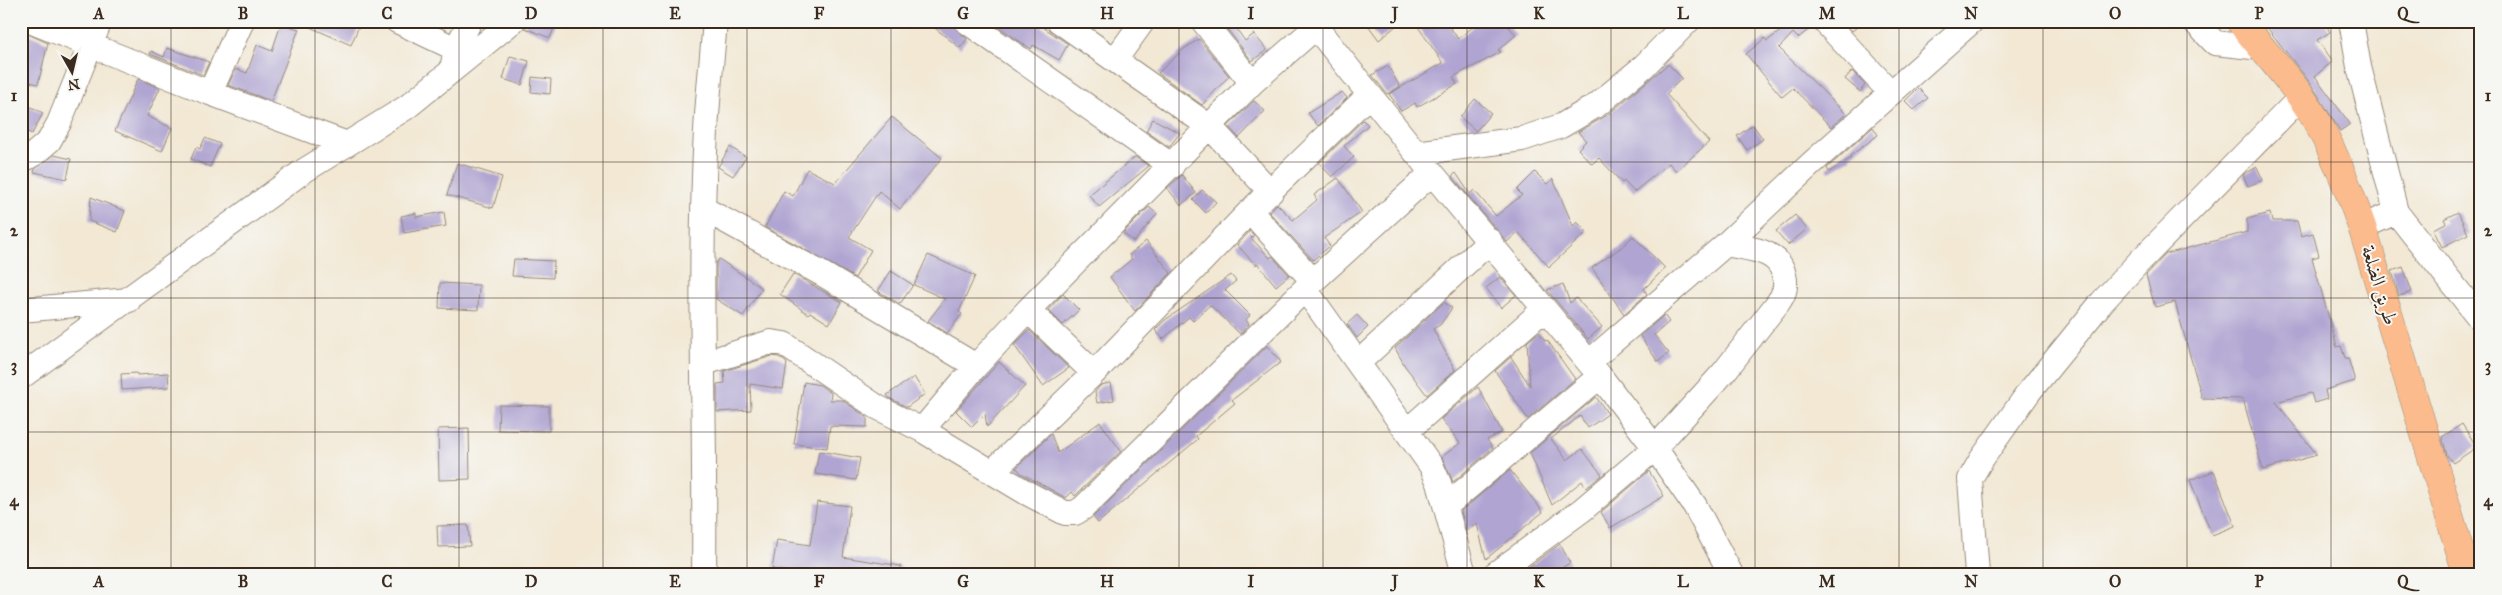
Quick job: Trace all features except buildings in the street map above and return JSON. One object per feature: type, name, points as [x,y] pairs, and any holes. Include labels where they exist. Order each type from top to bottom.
[{"type":"main road","name":"طريق الضلعة","points":[[2240,21],[2315,118],[2344,175],[2362,227],[2467,574]]},
{"type":"street","points":[[30,21],[210,93],[347,144]]},
{"type":"street","points":[[21,161],[34,154],[49,141],[59,123],[100,21]]},
{"type":"street","points":[[210,93],[242,21]]},
{"type":"street","points":[[397,21],[454,60]]},
{"type":"street","points":[[454,60],[470,21]]},
{"type":"street","points":[[21,377],[302,172],[407,107],[454,60],[513,21]]},
{"type":"street","points":[[704,574],[704,209],[706,131],[715,21]]},
{"type":"street","points":[[966,21],[1172,166]]},
{"type":"street","points":[[1059,21],[1210,127],[1270,192]]},
{"type":"street","points":[[1115,60],[1143,21]]},
{"type":"street","points":[[1203,21],[1252,84]]},
{"type":"street","points":[[1416,153],[1522,139],[1561,126],[1597,105],[1644,67],[1688,21]]},
{"type":"street","points":[[1824,21],[1891,93]]},
{"type":"street","points":[[1446,506],[1595,369],[1726,244],[1972,21]]},
{"type":"street","points":[[2194,21],[2215,42],[2261,48]]},
{"type":"street","points":[[2351,21],[2359,67],[2396,212],[2481,320]]},
{"type":"street","points":[[922,430],[976,366],[1028,310],[1252,84],[1316,23],[1369,95],[1490,241],[1543,310],[1595,369],[1655,448],[1695,506],[1731,574]]},
{"type":"street","points":[[992,472],[1094,373],[1250,211],[1369,95]]},
{"type":"street","points":[[1977,574],[1970,478],[1981,460],[2029,392],[2102,302],[2300,98]]},
{"type":"street","points":[[704,363],[771,342],[784,344],[877,407],[922,430],[1065,513],[1075,513],[1090,502],[1309,285],[1432,173]]},
{"type":"street","points":[[704,209],[824,275],[976,366]]},
{"type":"street","points":[[1250,211],[1309,285],[1358,362],[1432,467],[1446,506],[1464,574]]},
{"type":"street","points":[[2362,227],[2396,212]]},
{"type":"street","points":[[1358,362],[1490,241]]},
{"type":"street","points":[[1495,574],[1582,510],[1655,448],[1730,365],[1784,294],[1784,273],[1774,256],[1726,244]]},
{"type":"street","points":[[21,310],[129,300]]},
{"type":"street","points":[[1028,310],[1094,373]]},
{"type":"street","points":[[1407,431],[1543,310]]}]
